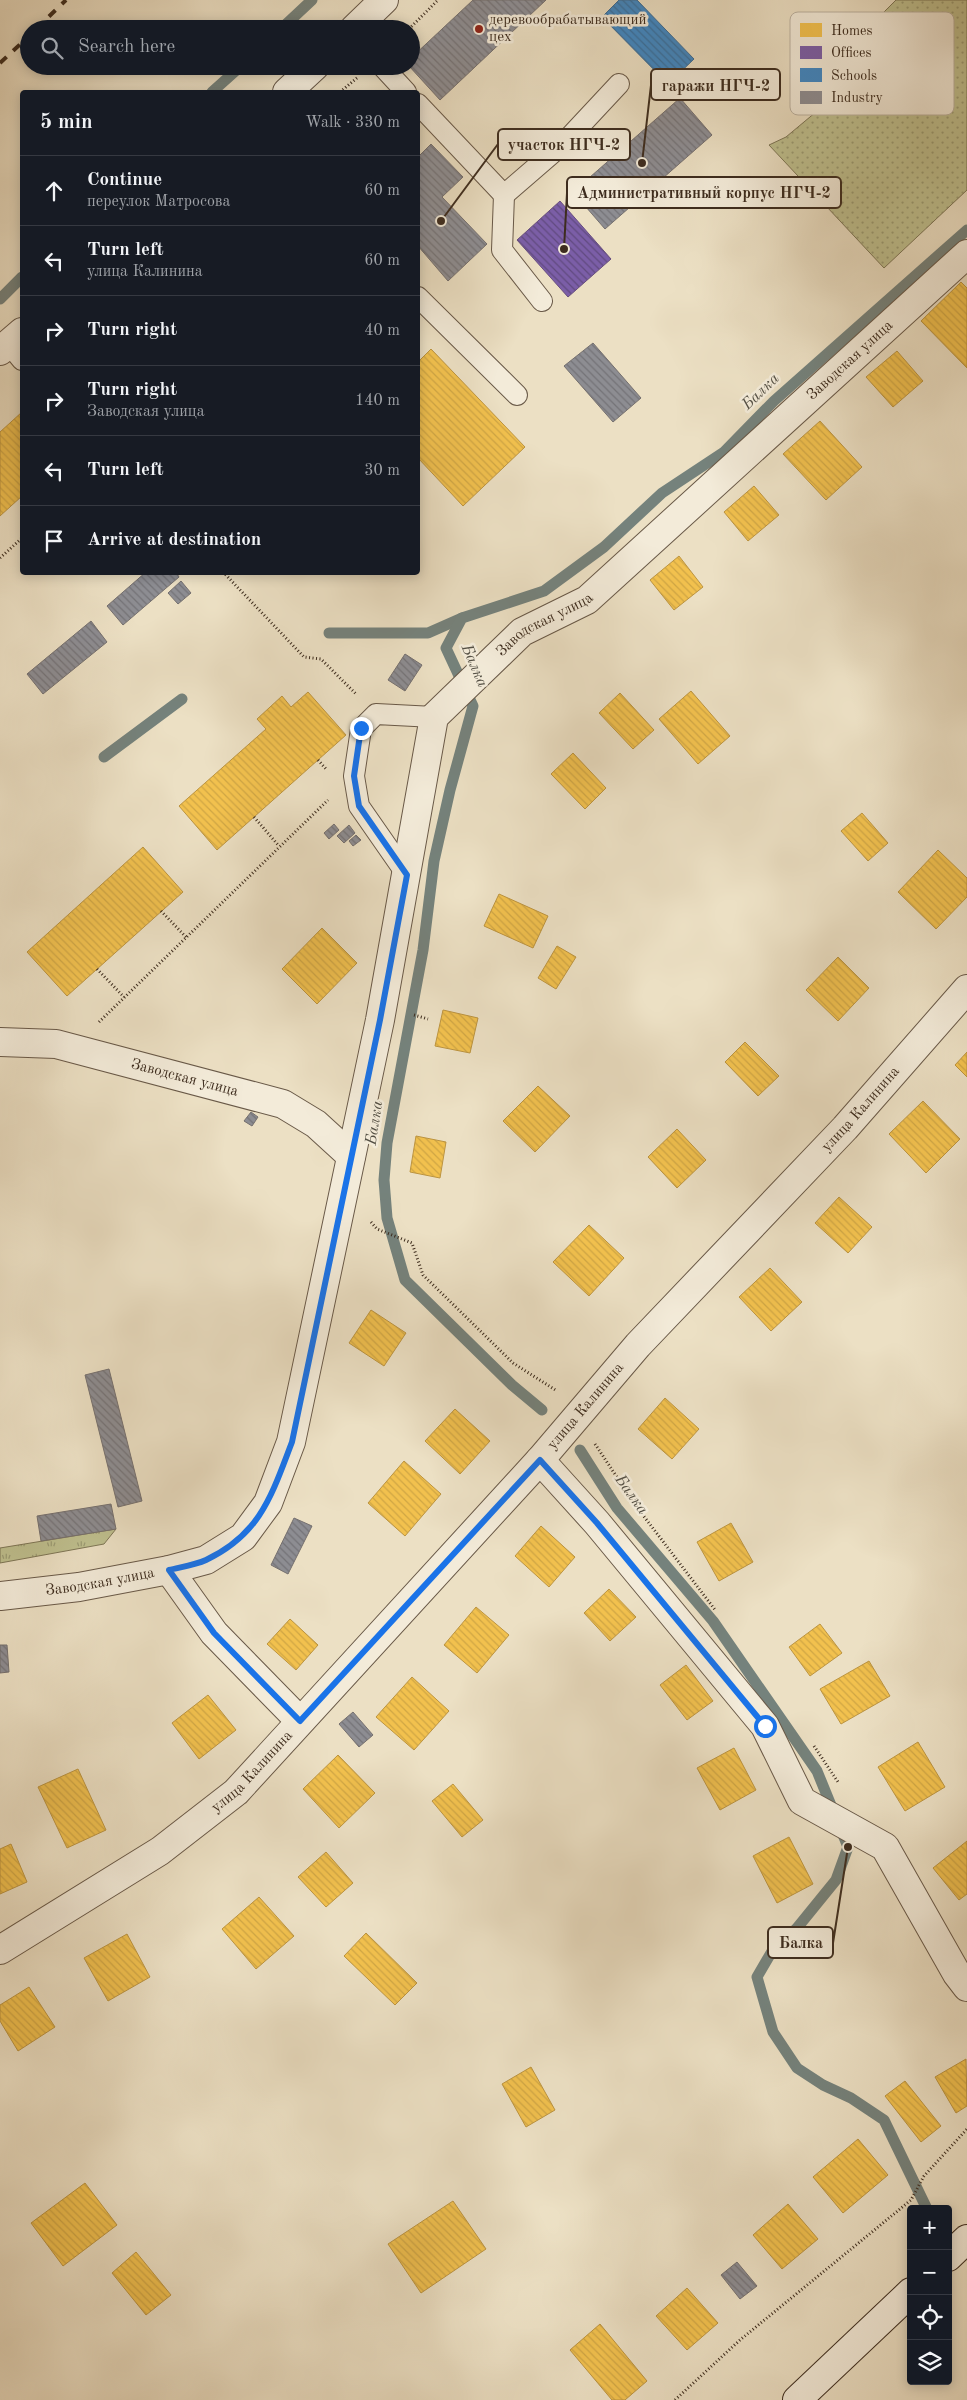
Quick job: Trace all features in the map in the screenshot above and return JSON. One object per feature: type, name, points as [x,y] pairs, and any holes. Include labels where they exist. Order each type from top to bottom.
[{"type":"street","points":[[363,20],[384,0]]},
{"type":"street","points":[[289,90],[305,75]]},
{"type":"street","name":"Заводская улица","points":[[0,1596],[79,1587],[169,1570],[206,1560],[243,1537],[268,1504],[292,1442],[382,1009],[434,717],[522,632],[587,600],[967,254]]},
{"type":"street","name":"улица Калинина","points":[[0,1950],[168,1845],[236,1792],[540,1460],[638,1345],[845,1128],[967,990]]},
{"type":"street","name":"Заводская улица","points":[[0,1042],[56,1044],[282,1104],[316,1124],[351,1156]]},
{"type":"street","points":[[540,1460],[597,1523],[765,1726],[802,1801],[885,1847],[957,1974],[967,1987]]},
{"type":"street","points":[[169,1570],[214,1633],[300,1721]]},
{"type":"street","points":[[952,2253],[967,2239]]},
{"type":"street","points":[[797,2400],[908,2295]]},
{"type":"lane","points":[[390,75],[404,90]]},
{"type":"lane","points":[[504,195],[564,144],[619,84]]},
{"type":"lane","points":[[420,106],[504,195],[502,250],[542,301]]},
{"type":"lane","points":[[420,300],[517,395]]},
{"type":"lane","points":[[407,875],[359,806],[354,776],[361,728],[376,714],[434,717]]},
{"type":"path","points":[[418,20],[438,0]]},
{"type":"path","points":[[0,558],[20,540]]},
{"type":"path","points":[[226,575],[304,657],[322,659],[376,714]]},
{"type":"path","points":[[72,1048],[279,846],[354,776]]},
{"type":"path","points":[[254,817],[279,846]]},
{"type":"path","points":[[162,911],[186,937]]},
{"type":"path","points":[[97,969],[124,997]]},
{"type":"path","points":[[417,1016],[428,1019]]},
{"type":"path","points":[[377,1230],[412,1243]]},
{"type":"path","points":[[675,2400],[740,2340],[911,2200],[924,2176],[967,2129]]},
{"type":"green space","points":[[896,0],[967,0],[967,190],[884,268],[769,145],[786,137],[812,115],[954,115],[954,12],[884,12]]},
{"type":"green space","points":[[116,1529],[104,1544],[0,1563],[0,1548]]},
{"type":"building: Homes","points":[[961,282],[967,288],[967,368],[921,321]]},
{"type":"building: Homes","points":[[431,349],[525,447],[463,506],[420,460],[420,360]]},
{"type":"building: Homes","points":[[897,351],[923,381],[893,407],[866,377]]},
{"type":"building: Homes","points":[[20,414],[20,498],[0,516],[0,432]]},
{"type":"building: Homes","points":[[820,421],[862,467],[826,500],[783,454]]},
{"type":"building: Homes","points":[[754,486],[779,515],[748,541],[724,512]]},
{"type":"building: Homes","points":[[679,556],[703,587],[674,610],[650,580]]},
{"type":"building: Homes","points":[[691,691],[730,736],[698,764],[659,719]]},
{"type":"building: Homes","points":[[308,692],[346,735],[217,850],[179,806],[266,729],[257,719],[282,696],[291,707]]},
{"type":"building: Homes","points":[[620,693],[654,730],[633,749],[599,713]]},
{"type":"building: Homes","points":[[573,753],[606,788],[585,809],[551,774]]},
{"type":"building: Homes","points":[[862,813],[888,843],[868,861],[841,831]]},
{"type":"building: Homes","points":[[143,847],[183,892],[67,996],[27,952]]},
{"type":"building: Homes","points":[[938,850],[967,878],[967,897],[936,929],[898,892]]},
{"type":"building: Homes","points":[[499,894],[548,916],[533,948],[484,926]]},
{"type":"building: Homes","points":[[322,928],[357,963],[317,1004],[282,969]]},
{"type":"building: Homes","points":[[557,946],[576,957],[556,989],[538,978]]},
{"type":"building: Homes","points":[[838,957],[869,988],[838,1021],[806,990]]},
{"type":"building: Homes","points":[[443,1010],[478,1018],[470,1053],[435,1046]]},
{"type":"building: Homes","points":[[745,1042],[779,1076],[758,1096],[725,1062]]},
{"type":"building: Homes","points":[[967,1052],[967,1077],[955,1065]]},
{"type":"building: Homes","points":[[538,1086],[570,1116],[535,1152],[503,1121]]},
{"type":"building: Homes","points":[[923,1101],[960,1139],[926,1173],[889,1134]]},
{"type":"building: Homes","points":[[677,1129],[706,1160],[677,1188],[648,1157]]},
{"type":"building: Homes","points":[[416,1136],[446,1142],[440,1178],[410,1172]]},
{"type":"building: Homes","points":[[839,1197],[872,1227],[848,1253],[815,1223]]},
{"type":"building: Homes","points":[[589,1225],[624,1258],[589,1296],[553,1262]]},
{"type":"building: Homes","points":[[770,1268],[802,1302],[771,1331],[739,1297]]},
{"type":"building: Homes","points":[[371,1310],[406,1333],[384,1366],[349,1343]]},
{"type":"building: Homes","points":[[665,1398],[699,1429],[672,1459],[638,1429]]},
{"type":"building: Homes","points":[[455,1409],[490,1441],[460,1474],[425,1441]]},
{"type":"building: Homes","points":[[404,1461],[441,1494],[405,1536],[368,1503]]},
{"type":"building: Homes","points":[[731,1523],[753,1562],[719,1581],[697,1542]]},
{"type":"building: Homes","points":[[541,1526],[575,1557],[549,1587],[515,1556]]},
{"type":"building: Homes","points":[[609,1589],[636,1617],[610,1641],[584,1613]]},
{"type":"building: Homes","points":[[476,1607],[509,1635],[477,1673],[444,1645]]},
{"type":"building: Homes","points":[[290,1619],[318,1645],[296,1670],[267,1644]]},
{"type":"building: Homes","points":[[820,1624],[842,1653],[810,1676],[789,1647]]},
{"type":"building: Homes","points":[[869,1661],[890,1696],[841,1724],[820,1689]]},
{"type":"building: Homes","points":[[686,1665],[713,1701],[687,1720],[660,1685]]},
{"type":"building: Homes","points":[[412,1677],[449,1711],[414,1750],[376,1717]]},
{"type":"building: Homes","points":[[208,1695],[236,1730],[199,1759],[172,1723]]},
{"type":"building: Homes","points":[[918,1742],[945,1787],[905,1811],[878,1767]]},
{"type":"building: Homes","points":[[734,1748],[756,1790],[720,1810],[697,1768]]},
{"type":"building: Homes","points":[[338,1755],[375,1793],[339,1828],[303,1789]]},
{"type":"building: Homes","points":[[78,1769],[106,1830],[67,1848],[38,1787]]},
{"type":"building: Homes","points":[[453,1784],[483,1820],[462,1837],[432,1801]]},
{"type":"building: Homes","points":[[789,1837],[813,1884],[777,1903],[753,1856]]},
{"type":"building: Homes","points":[[967,1841],[967,1894],[959,1900],[933,1868]]},
{"type":"building: Homes","points":[[11,1844],[27,1882],[0,1894],[0,1849]]},
{"type":"building: Homes","points":[[326,1852],[353,1883],[326,1907],[298,1877]]},
{"type":"building: Homes","points":[[259,1897],[294,1936],[256,1969],[222,1929]]},
{"type":"building: Homes","points":[[366,1933],[417,1983],[395,2005],[344,1956]]},
{"type":"building: Homes","points":[[127,1934],[150,1977],[108,2001],[84,1958]]},
{"type":"building: Homes","points":[[29,1987],[55,2027],[18,2051],[0,2021],[0,2005]]},
{"type":"building: Homes","points":[[966,2059],[967,2106],[956,2113],[935,2077]]},
{"type":"building: Homes","points":[[531,2067],[555,2110],[526,2127],[502,2084]]},
{"type":"building: Homes","points":[[905,2081],[941,2126],[921,2142],[885,2096]]},
{"type":"building: Homes","points":[[858,2139],[888,2175],[843,2213],[813,2177]]},
{"type":"building: Homes","points":[[85,2183],[117,2225],[63,2266],[31,2223]]},
{"type":"building: Homes","points":[[453,2201],[486,2249],[421,2293],[388,2244]]},
{"type":"building: Homes","points":[[788,2204],[818,2239],[782,2269],[753,2235]]},
{"type":"building: Homes","points":[[136,2252],[171,2295],[146,2315],[112,2273]]},
{"type":"building: Homes","points":[[687,2288],[718,2323],[687,2350],[656,2316]]},
{"type":"building: Homes","points":[[600,2324],[647,2381],[625,2400],[612,2400],[570,2350]]},
{"type":"building: Offices","points":[[560,201],[611,259],[568,297],[517,240]]},
{"type":"building: Schools","points":[[619,0],[637,0],[694,59],[668,84],[602,17]]},
{"type":"building: Industry","name":"деревообрабатывающий цех","points":[[473,0],[546,0],[440,100],[417,75],[420,75],[420,50]]},
{"type":"building: Industry","points":[[680,98],[712,135],[605,229],[573,192]]},
{"type":"building: Industry","points":[[431,144],[463,177],[442,197],[487,244],[448,281],[420,248],[420,155]]},
{"type":"building: Industry","points":[[593,343],[641,398],[613,422],[564,366]]},
{"type":"building: Industry","points":[[143,575],[178,575],[179,577],[123,625],[107,606]]},
{"type":"building: Industry","points":[[181,581],[191,593],[178,604],[168,593]]},
{"type":"building: Industry","points":[[91,621],[107,642],[43,694],[27,674]]},
{"type":"building: Industry","points":[[405,654],[422,665],[405,691],[388,680]]},
{"type":"building: Industry","points":[[334,824],[339,830],[329,839],[324,833]]},
{"type":"building: Industry","points":[[349,825],[355,833],[344,843],[337,836]]},
{"type":"building: Industry","points":[[356,835],[361,840],[353,846],[349,841]]},
{"type":"building: Industry","points":[[251,1112],[258,1117],[252,1126],[244,1121]]},
{"type":"building: Industry","points":[[109,1369],[142,1501],[118,1507],[85,1375]]},
{"type":"building: Industry","points":[[111,1504],[116,1529],[41,1541],[37,1516]]},
{"type":"building: Industry","points":[[294,1518],[312,1526],[288,1574],[271,1565]]},
{"type":"building: Industry","points":[[0,1645],[7,1645],[9,1672],[0,1673]]},
{"type":"building: Industry","points":[[353,1712],[373,1735],[359,1747],[339,1724]]},
{"type":"building: Industry","points":[[737,2262],[757,2286],[740,2299],[721,2275]]},
{"type":"waterway","name":"Балка","points":[[291,20],[312,0]]},
{"type":"waterway","name":"Балка","points":[[214,90],[231,75]]},
{"type":"waterway","name":"Балка","points":[[542,1410],[512,1385],[405,1280],[387,1218],[384,1180],[387,1143],[423,950],[434,861],[450,790],[473,706],[446,648],[462,618],[544,591],[604,547],[662,493],[724,452],[774,401],[967,230]]},
{"type":"waterway","name":"Балка","points":[[0,299],[20,279]]},
{"type":"waterway","name":"Балка","points":[[329,633],[428,633],[462,618]]},
{"type":"waterway","name":"Балка","points":[[104,757],[182,699]]},
{"type":"waterway","name":"Балка","points":[[580,1450],[617,1508],[713,1621],[817,1771],[848,1847],[836,1880],[797,1928],[771,1953],[757,1977],[773,2032],[797,2068],[823,2085],[851,2098],[884,2120],[925,2205]]},
{"type":"railway","points":[[45,20],[66,0]]},
{"type":"railway","points":[[0,63],[20,44]]},
{"type":"place","name":"деревообрабатывающий цех","points":[[479,29]]},
{"type":"place","name":"гаражи НГЧ-2","points":[[642,163]]},
{"type":"place","name":"участок НГЧ-2","points":[[441,221]]},
{"type":"place","name":"Административный корпус НГЧ-2","points":[[564,249]]},
{"type":"place","name":"Балка","points":[[848,1847]]},
{"type":"route","points":[[361,728],[354,776],[359,806],[407,875],[380,1020],[336,1222],[292,1442],[268,1504],[243,1537],[206,1560],[169,1570],[214,1633],[300,1721],[540,1460],[597,1523],[765,1726]]}]
